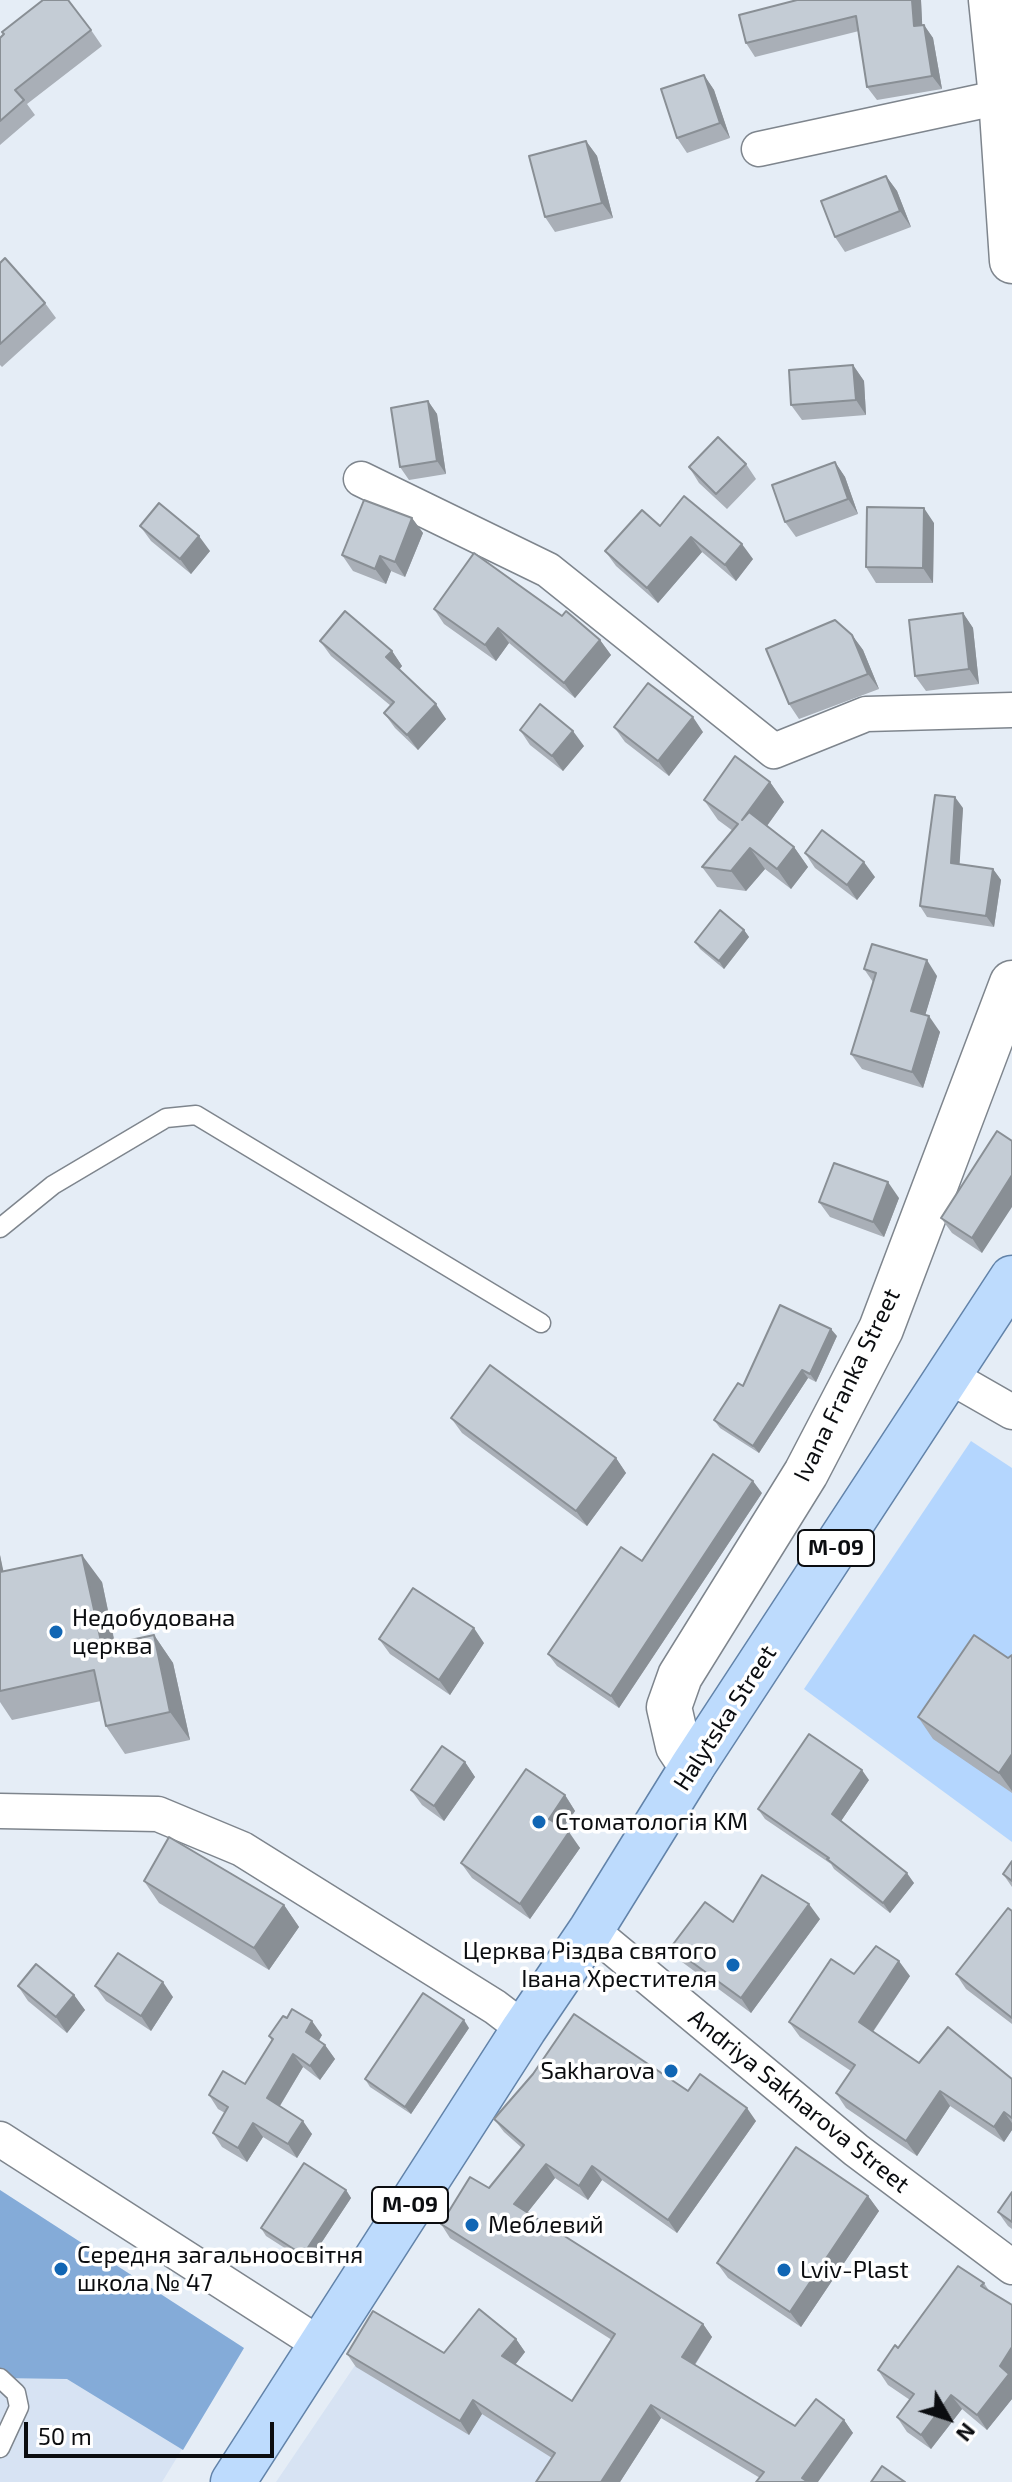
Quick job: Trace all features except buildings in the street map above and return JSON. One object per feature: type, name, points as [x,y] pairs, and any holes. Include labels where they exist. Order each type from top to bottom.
[{"type":"main road","name":"Halytska Street","points":[[233,2482],[591,1930],[692,1767],[1012,1278]]},
{"type":"street","points":[[991,0],[1012,261]]},
{"type":"street","points":[[759,149],[1001,97]]},
{"type":"street","points":[[361,479],[548,570],[774,751],[866,714],[1012,710]]},
{"type":"street","name":"Ivana Franka Street","points":[[692,1767],[678,1746],[669,1707],[680,1676],[806,1473],[881,1329],[1012,983]]},
{"type":"street","points":[[949,1376],[1012,1412]]},
{"type":"street","points":[[0,1811],[158,1814],[242,1849],[495,2007],[524,2029]]},
{"type":"street","name":"Andriya Sakharova Street","points":[[591,1930],[856,2150],[1012,2267]]},
{"type":"street","points":[[0,2139],[321,2345]]},
{"type":"lane","points":[[0,1228],[53,1185],[166,1118],[196,1115],[541,1323]]},
{"type":"lane","points":[[0,2378],[16,2393],[19,2407],[0,2448]]},
{"type":"shaded area","points":[[971,1441],[1012,1468],[1012,1842],[804,1689]]},
{"type":"shaded area","name":"Середня загальноосвітня школа № 47","points":[[0,2190],[244,2348],[162,2482],[0,2482]]},
{"type":"shaded area","name":"Середня загальноосвітня школа № 47","points":[[0,2190],[244,2348],[183,2450],[67,2379],[0,2378]]},
{"type":"shaded area","points":[[383,2324],[590,2482],[276,2482]]},
{"type":"place","name":"Недобудована церква","points":[[56,1632]]},
{"type":"place","name":"Стоматологія KM","points":[[539,1822]]},
{"type":"place","name":"Церква Різдва святого Івана Хрестителя","points":[[733,1965]]},
{"type":"place","name":"Sakharova","points":[[671,2071]]},
{"type":"place","name":"Меблевий","points":[[472,2225]]},
{"type":"place","name":"Середня загальноосвітня школа № 47","points":[[61,2269]]},
{"type":"place","name":"Lviv-Plast","points":[[784,2270]]}]
